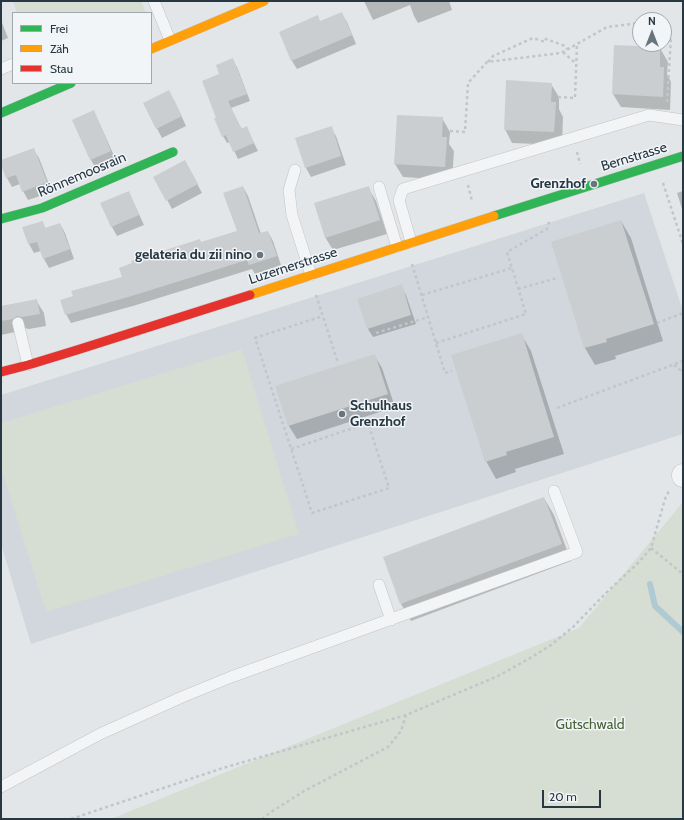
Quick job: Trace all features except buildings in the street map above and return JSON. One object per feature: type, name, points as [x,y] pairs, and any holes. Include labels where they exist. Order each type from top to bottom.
[{"type":"main road","points":[[152,49],[264,1]]},
{"type":"main road","points":[[1,113],[69,84]]},
{"type":"main road","name":"Rönnemoosrain","points":[[1,219],[42,208],[173,152]]},
{"type":"main road","name":"Bernstrasse","points":[[594,184],[683,156]]},
{"type":"main road","name":"Luzernerstrasse","points":[[1,372],[116,338],[594,184]]},
{"type":"lane","points":[[154,1],[170,40]]},
{"type":"lane","points":[[1,68],[12,64]]},
{"type":"lane","points":[[411,242],[399,200],[403,189],[648,115],[683,120]]},
{"type":"lane","points":[[294,170],[289,190],[292,215],[310,275]]},
{"type":"lane","points":[[379,187],[397,247]]},
{"type":"lane","points":[[18,323],[28,365]]},
{"type":"lane","points":[[1,787],[100,734],[182,697],[231,677],[576,552],[554,491]]},
{"type":"lane","points":[[379,586],[391,620]]},
{"type":"path","points":[[487,62],[563,52],[606,27],[632,24]]},
{"type":"path","points":[[450,131],[465,132],[468,83],[493,56],[533,38],[545,42],[546,39],[565,46],[567,49]]},
{"type":"path","points":[[558,97],[575,98],[577,44]]},
{"type":"path","points":[[563,52],[573,61],[577,61]]},
{"type":"path","points":[[666,117],[670,52]]},
{"type":"path","points":[[464,171],[474,206]]},
{"type":"path","points":[[662,181],[683,244]]},
{"type":"path","points":[[436,342],[526,314],[507,252],[547,229],[550,222],[549,217]]},
{"type":"path","points":[[411,260],[445,373],[452,371]]},
{"type":"path","points":[[422,295],[512,268]]},
{"type":"path","points":[[518,289],[557,278]]},
{"type":"path","points":[[314,291],[338,363]]},
{"type":"path","points":[[657,323],[683,313]]},
{"type":"path","points":[[291,448],[368,423],[389,488],[312,512],[291,448],[255,338],[323,316]]},
{"type":"path","points":[[376,333],[428,317]]},
{"type":"path","points":[[557,408],[683,361]]},
{"type":"path","points":[[674,365],[683,372]]},
{"type":"path","points":[[71,819],[223,768],[406,715],[498,676],[532,658],[573,627],[606,592],[639,562],[651,548],[665,499],[672,485],[683,476]]},
{"type":"path","points":[[651,548],[683,574]]},
{"type":"path","points":[[262,819],[306,790],[388,747],[401,731],[406,715]]},
{"type":"shaded area","name":"Schulhaus Grenzhof","points":[[644,193],[683,311],[683,434],[31,644],[1,544],[1,395]]},
{"type":"green space","points":[[13,1],[141,1],[146,12],[17,12]]},
{"type":"green space","points":[[242,349],[299,534],[46,612],[1,468],[1,423]]},
{"type":"green space","name":"Gütschwald","points":[[683,502],[683,819],[111,819],[579,628]]},
{"type":"waterway","points":[[650,584],[655,606],[683,632]]},
{"type":"traffic: fast","points":[[1,113],[69,84]]},
{"type":"traffic: fast","points":[[1,219],[42,208],[173,152]]},
{"type":"traffic: fast","points":[[494,216],[683,156]]},
{"type":"traffic: slow","points":[[152,49],[264,1]]},
{"type":"traffic: slow","points":[[250,295],[494,216]]},
{"type":"traffic: jam","points":[[1,372],[77,350],[250,295]]},
{"type":"place","name":"Grenzhof","points":[[594,184]]},
{"type":"place","name":"gelateria du zii nino","points":[[260,255]]},
{"type":"place","name":"Schulhaus Grenzhof","points":[[342,414]]}]
